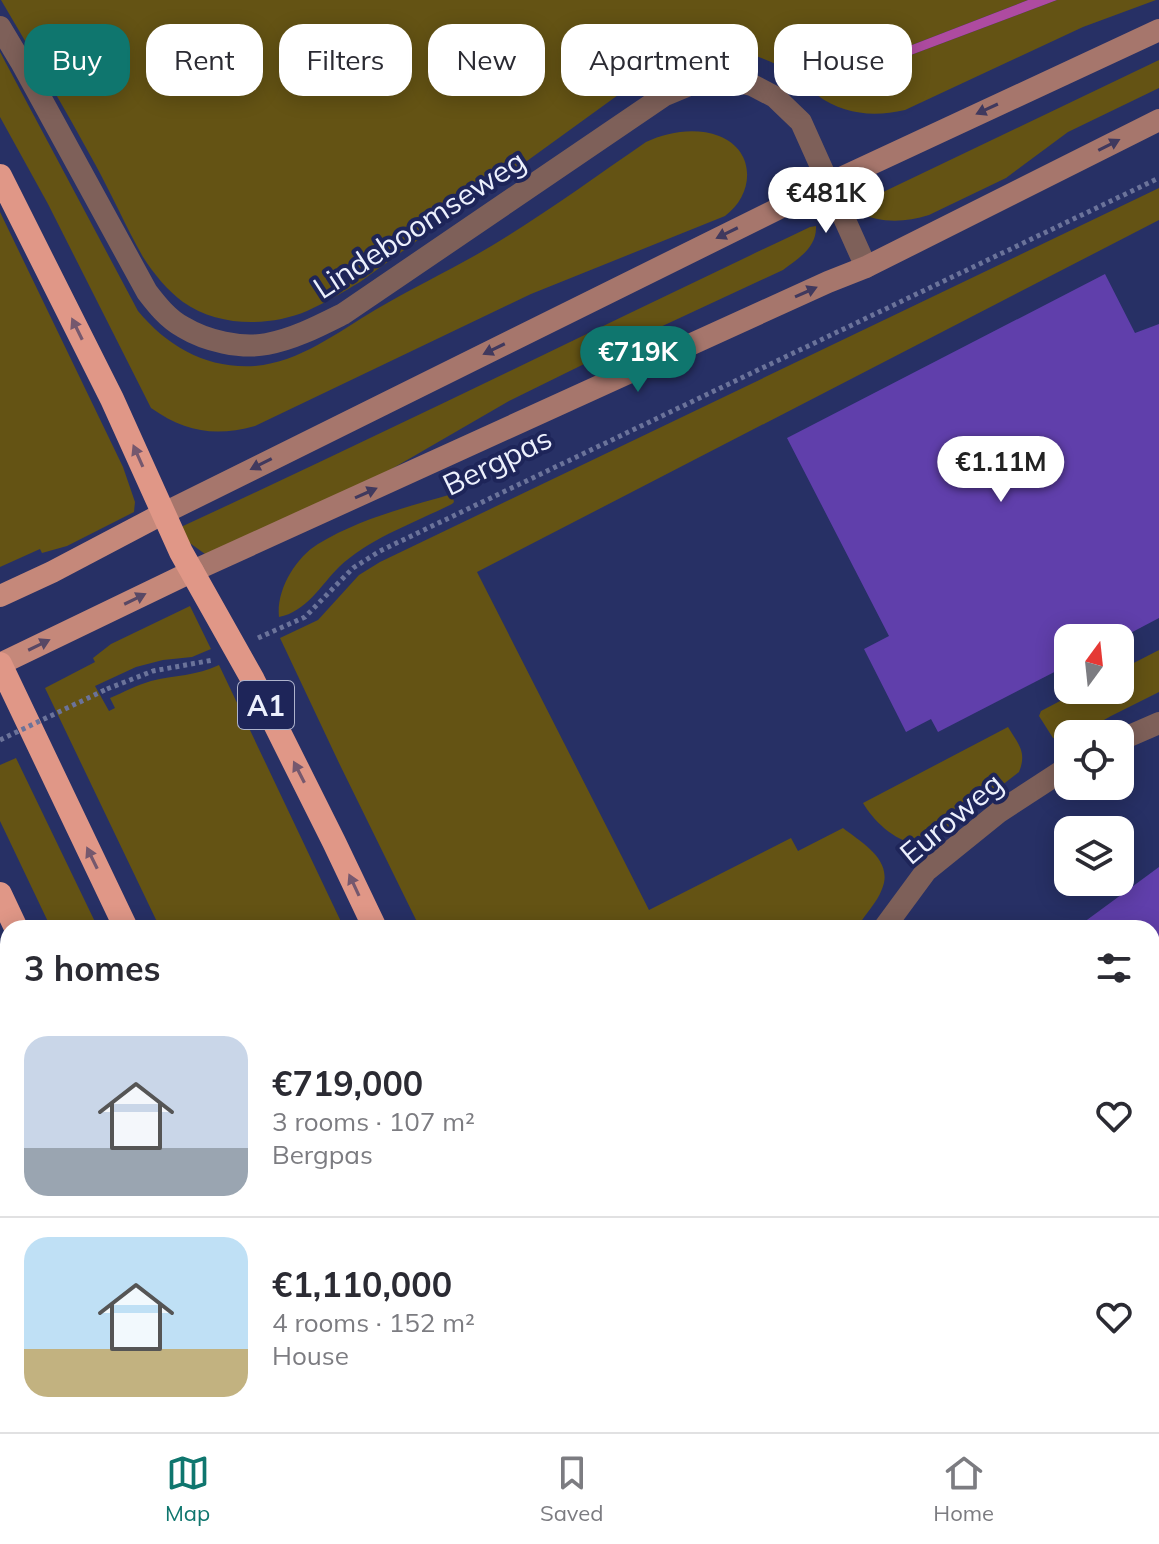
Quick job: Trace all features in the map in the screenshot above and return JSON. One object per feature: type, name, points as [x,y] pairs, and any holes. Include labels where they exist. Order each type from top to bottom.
[{"type":"highway","name":"A1","points":[[0,176],[112,399],[181,552],[236,647],[371,920]]},
{"type":"highway","points":[[0,664],[122,920]]},
{"type":"highway","points":[[1,897],[12,920]]},
{"type":"main road","points":[[0,596],[828,184],[1159,30]]},
{"type":"main road","name":"Bergpas","points":[[0,664],[193,571],[866,267],[1159,120]]},
{"type":"street","name":"Lindeboomseweg","points":[[0,27],[147,292],[160,309],[180,326],[219,341],[252,346],[268,344],[312,330],[343,314],[665,95],[709,80],[726,79],[752,85],[775,97],[801,122],[866,267]]},
{"type":"street","points":[[1134,734],[1159,723]]},
{"type":"street","name":"Euroweg","points":[[890,920],[926,871],[999,812],[1054,776]]},
{"type":"path","name":"Bergpas","points":[[0,740],[107,689],[153,671],[209,662],[305,617],[353,568],[380,551],[1159,178]]},
{"type":"shaded area","points":[[1,0],[1028,0],[912,45],[912,24],[774,24],[774,64],[758,57],[758,24],[561,24],[561,96],[617,96],[360,282],[307,311],[260,322],[228,320],[197,310],[183,302],[161,281],[143,257],[56,96],[130,96],[130,24],[24,24],[24,40]]},
{"type":"shaded area","points":[[1028,0],[1057,0],[912,55],[912,45]]},
{"type":"shaded area","points":[[1057,0],[1156,0],[1083,27],[905,110],[860,113],[818,96],[912,96],[912,55]]},
{"type":"shaded area","points":[[0,52],[138,311],[176,345],[221,364],[255,366],[272,363],[318,345],[493,245],[654,139],[691,131],[719,136],[740,152],[745,162],[746,185],[742,197],[725,216],[531,294],[255,426],[227,431],[201,430],[176,422],[151,408],[48,204],[0,117]]},
{"type":"shaded area","points":[[1159,60],[1159,88],[1068,132],[1006,178],[919,218],[883,220],[853,210],[856,205]]},
{"type":"shaded area","points":[[1159,188],[1159,220],[477,572],[649,910],[791,838],[798,851],[843,828],[874,853],[884,869],[885,879],[880,894],[862,920],[416,920],[280,638],[318,620],[359,575],[380,562]]},
{"type":"shaded area","points":[[0,212],[123,467],[135,502],[134,512],[67,546],[42,553],[40,549],[0,567]]},
{"type":"shaded area","points":[[816,226],[810,246],[783,270],[509,401],[357,489],[205,554],[187,541],[180,530],[183,526]]},
{"type":"shaded area","points":[[452,494],[452,504],[364,548],[339,567],[305,604],[279,617],[281,597],[289,576],[302,558],[318,544],[367,521]]},
{"type":"shaded area","points":[[190,606],[211,649],[192,657],[136,667],[95,686],[109,711],[115,708],[110,698],[136,687],[219,665],[340,920],[156,920],[45,688],[95,662],[93,658],[111,644]]},
{"type":"shaded area","points":[[1159,650],[1159,692],[1104,720],[1054,720],[1053,738],[1039,716],[1041,711],[1054,704],[1134,704],[1134,663]]},
{"type":"shaded area","points":[[1008,727],[1022,754],[1019,772],[934,838],[915,843],[900,839],[878,822],[863,803]]},
{"type":"shaded area","points":[[16,758],[94,920],[47,920],[0,821],[0,765]]},
{"type":"building","points":[[1105,274],[1135,333],[1159,324],[1159,618],[1134,631],[1134,624],[1054,624],[1054,672],[938,732],[931,719],[906,732],[864,649],[889,636],[787,438]]},
{"type":"building","points":[[1159,867],[1159,920],[1087,920],[1120,896],[1134,896],[1134,885]]}]
